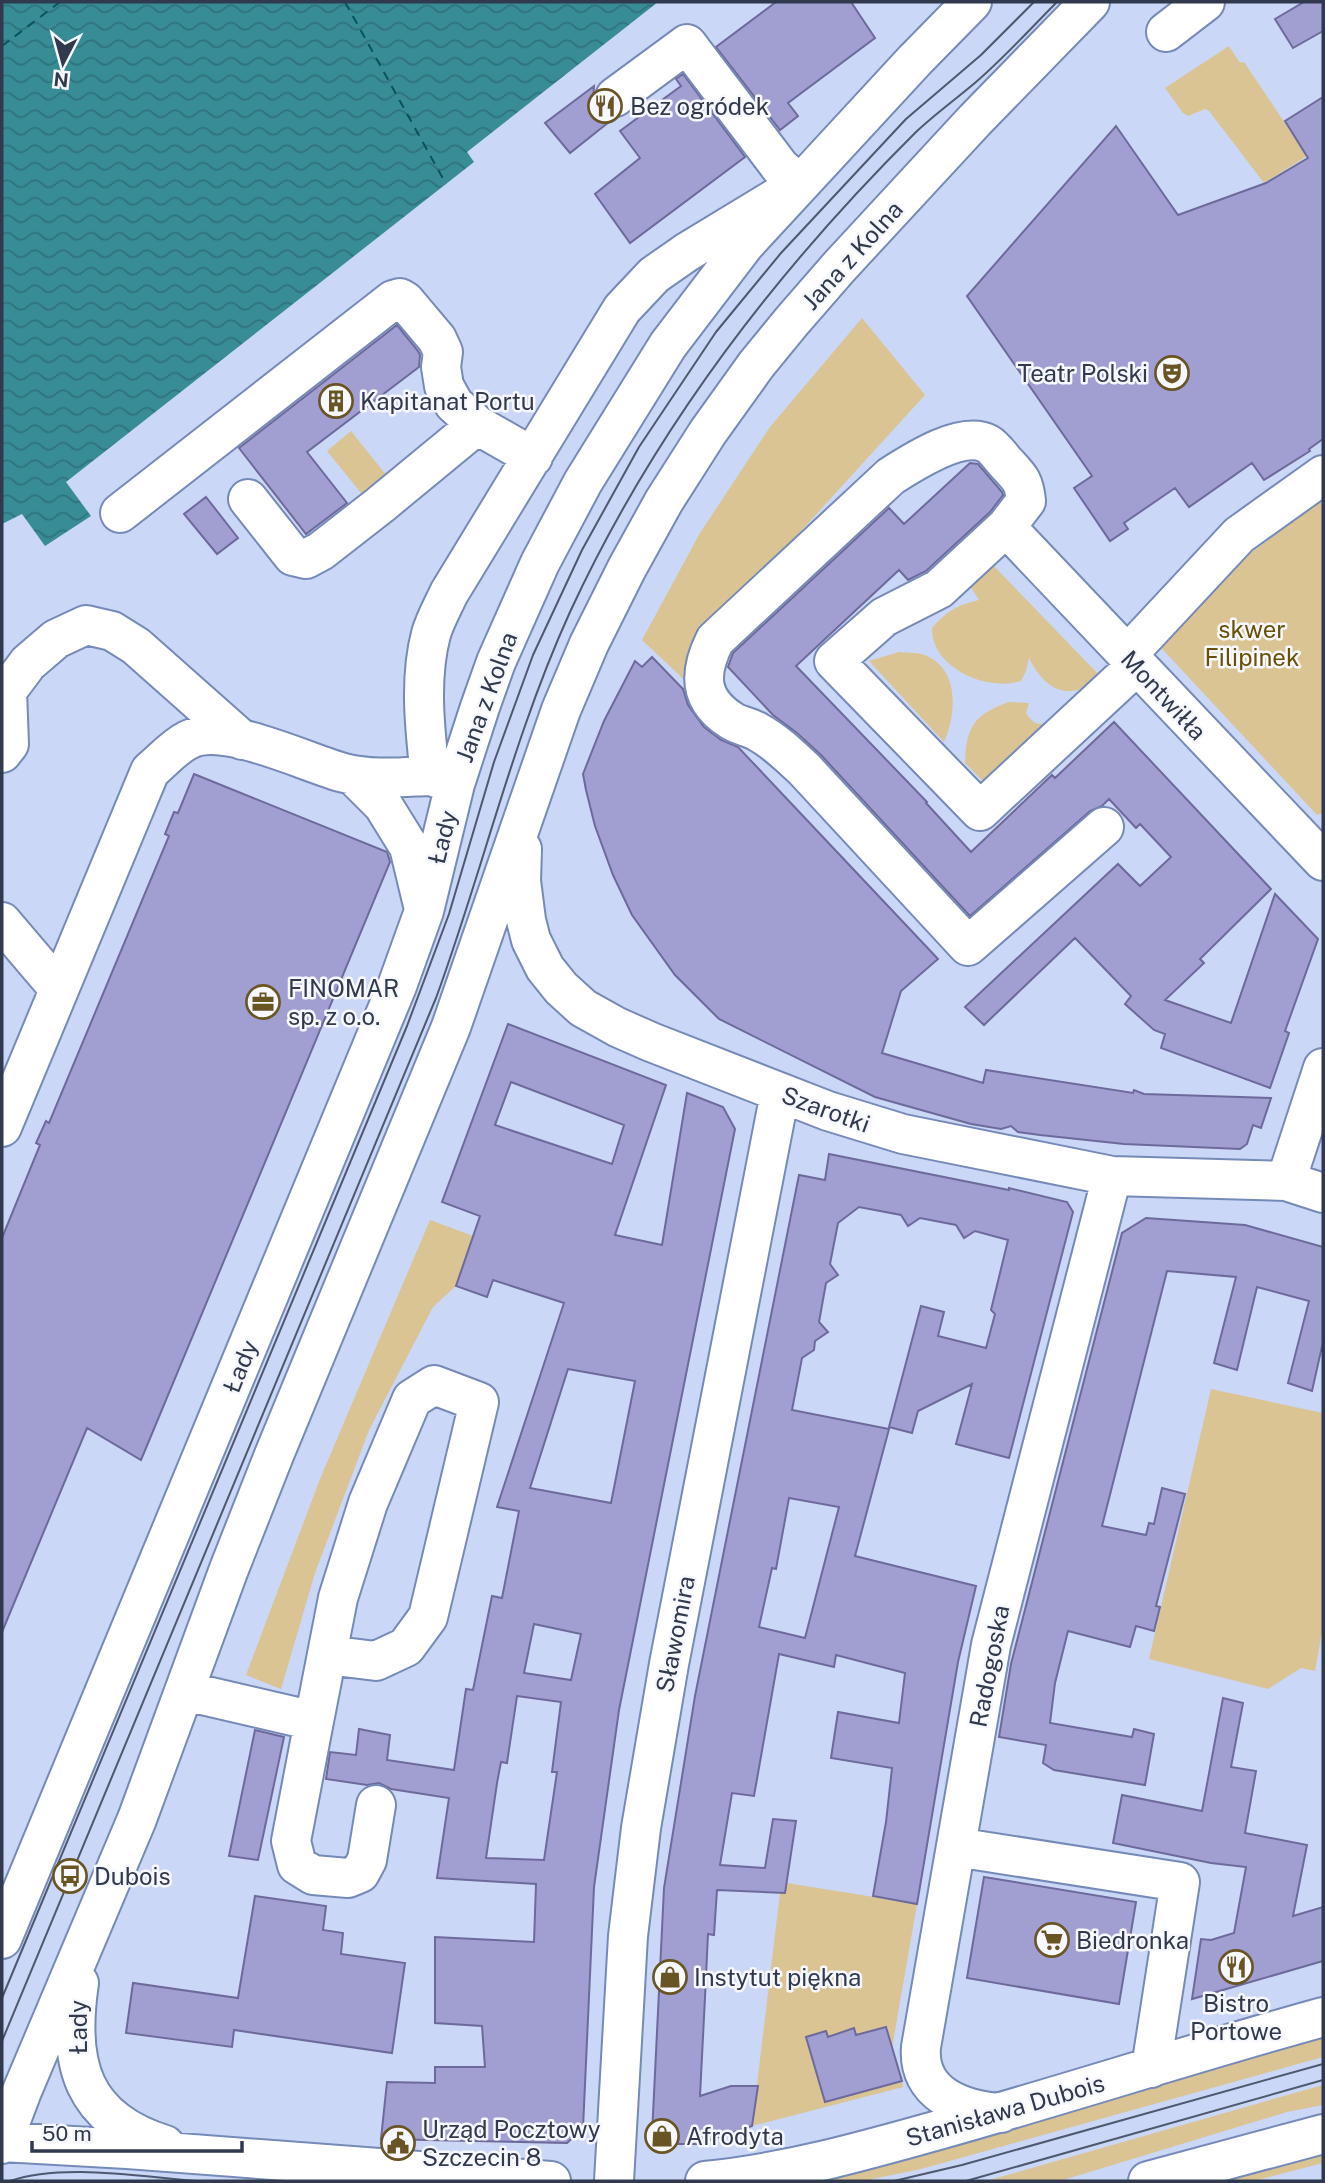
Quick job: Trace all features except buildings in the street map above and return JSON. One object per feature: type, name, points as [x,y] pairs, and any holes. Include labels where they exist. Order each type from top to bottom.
[{"type":"street","points":[[931,44],[939,2]]},
{"type":"street","name":"Jana z Kolna","points":[[442,780],[540,563],[583,482],[668,345],[745,244],[972,2]]},
{"type":"street","name":"Jana z Kolna","points":[[501,883],[533,785],[575,676],[627,568],[664,501],[732,398],[831,276],[975,120],[1090,2]]},
{"type":"street","points":[[1166,32],[1205,2]]},
{"type":"street","points":[[615,97],[687,44],[780,167],[799,184]]},
{"type":"street","name":"Jana z Kolna","points":[[442,780],[425,704],[428,652],[432,631],[465,566],[622,309],[654,275],[799,184]]},
{"type":"street","points":[[120,513],[382,309],[400,298],[437,339],[443,352],[441,367],[444,386],[454,404],[477,425],[533,457]]},
{"type":"street","points":[[248,499],[293,556],[306,559],[380,505],[477,425]]},
{"type":"street","points":[[1104,827],[968,946],[805,770],[756,730],[732,721],[714,703],[703,686],[705,661],[715,640],[862,500],[891,476],[921,457],[956,443],[973,440],[989,444],[1024,483],[1026,501],[1006,527],[939,590],[884,617],[834,661],[980,811],[1131,660],[1239,535],[1323,475]]},
{"type":"street","name":"Montwiłła","points":[[1006,527],[1323,861]]},
{"type":"street","points":[[2,753],[9,744],[6,721],[7,691],[28,663],[55,639],[86,625],[112,631],[136,646],[242,740]]},
{"type":"street","points":[[2,1127],[150,771],[189,739],[216,735],[242,740],[353,775],[442,780]]},
{"type":"street","points":[[353,775],[383,805],[409,847],[424,911]]},
{"type":"street","name":"Łady","points":[[2,1939],[397,986],[424,911],[442,780]]},
{"type":"street","name":"Szarotki","points":[[533,785],[524,835],[521,881],[531,940],[551,977],[583,1008],[617,1027],[780,1093],[867,1125],[902,1134],[1112,1176],[1286,1181],[1323,1194]]},
{"type":"street","name":"Łady","points":[[2,2143],[137,1819],[265,1477],[451,1027],[501,883]]},
{"type":"street","points":[[2,922],[60,989]]},
{"type":"street","points":[[1286,1181],[1323,1068]]},
{"type":"street","name":"Sławomira","points":[[614,2181],[628,1936],[641,1828],[669,1664],[780,1093]]},
{"type":"street","name":"Radogoska","points":[[1001,2113],[959,2105],[929,2081],[921,2061],[926,2018],[996,1622],[1112,1176]]},
{"type":"street","points":[[327,1655],[376,1661],[406,1647],[428,1617],[479,1402],[434,1385],[412,1399],[368,1503],[338,1598],[291,1841],[297,1865],[313,1875],[348,1878],[360,1873],[367,1860],[376,1804]]},
{"type":"street","points":[[185,1691],[314,1721]]},
{"type":"street","points":[[956,1847],[1180,1882],[1151,2068]]},
{"type":"street","name":"Łady","points":[[87,1942],[77,1993],[75,2030],[78,2065],[88,2089],[102,2108],[136,2133],[174,2147],[215,2156]]},
{"type":"street","name":"Stanisława Dubois","points":[[705,2181],[804,2166],[1001,2113],[1316,2020]]},
{"type":"street","points":[[1148,2181],[1323,2134]]},
{"type":"street","points":[[2,2143],[551,2181]]},
{"type":"green space","points":[[1229,46],[1240,63],[1244,62],[1307,156],[1264,183],[1209,111],[1205,109],[1188,116],[1165,88]]},
{"type":"green space","points":[[862,318],[925,395],[707,634],[693,688],[642,640],[700,533],[770,427]]},
{"type":"green space","points":[[351,431],[387,476],[370,504],[327,451]]},
{"type":"green space","name":"skwer Filipinek","points":[[1323,500],[1323,813],[1317,815],[1152,638],[1219,576]]},
{"type":"green space","points":[[988,560],[1101,677],[1079,690],[1059,690],[1043,679],[1029,658],[1021,681],[993,683],[963,674],[941,655],[934,642],[932,628],[953,610],[979,600],[967,581]]},
{"type":"green space","points":[[899,652],[927,656],[945,672],[950,683],[953,707],[944,742],[869,661]]},
{"type":"green space","points":[[1009,702],[1029,703],[1026,713],[1038,724],[1045,723],[1052,717],[1056,722],[988,786],[965,763],[970,731],[988,711]]},
{"type":"green space","points":[[430,1220],[473,1236],[456,1286],[433,1307],[369,1430],[315,1573],[281,1689],[246,1675],[320,1479]]},
{"type":"green space","points":[[1211,1389],[1323,1413],[1323,1626],[1315,1671],[1301,1668],[1268,1689],[1149,1659]]},
{"type":"green space","points":[[787,1883],[917,1904],[892,2048],[886,2027],[830,2042],[826,2031],[825,2102],[902,2081],[903,2087],[752,2126],[780,1893],[785,1893]]},
{"type":"green space","points":[[1323,2038],[1323,2057],[921,2169],[863,2181],[815,2181],[1238,2059]]},
{"type":"green space","points":[[1323,2085],[1323,2105],[1287,2112],[1060,2181],[986,2181]]},
{"type":"green space","points":[[1323,2149],[1323,2163],[1254,2181],[1207,2181]]},
{"type":"water","points":[[2,2],[658,2],[467,152],[474,162],[66,482],[91,516],[45,546],[22,514],[2,524]]},
{"type":"ferry route","points":[[2,46],[60,2]]},
{"type":"ferry route","points":[[345,2],[446,184]]},
{"type":"tram line","points":[[2,1998],[407,1026],[449,914],[494,762],[533,655],[582,550],[639,447],[716,332],[781,253],[906,119],[981,55],[1034,2]]},
{"type":"tram line","points":[[2,2041],[436,998],[532,707],[570,612],[603,545],[679,417],[766,298],[814,241],[916,132],[987,72],[1057,2]]},
{"type":"tram line","points":[[894,2181],[962,2165],[1323,2064]]},
{"type":"tram line","points":[[966,2181],[1323,2080]]},
{"type":"tram line","points":[[10,2181],[31,2176],[78,2172],[197,2181]]},
{"type":"place","name":"Bez ogródek","points":[[605,106]]},
{"type":"place","name":"Teatr Polski","points":[[1172,373]]},
{"type":"place","name":"Kapitanat Portu","points":[[336,401]]},
{"type":"place","name":"FINOMAR sp. z o.o.","points":[[263,1002]]},
{"type":"place","name":"Dubois","points":[[70,1876]]},
{"type":"place","name":"Biedronka","points":[[1052,1940]]},
{"type":"place","name":"Bistro Portowe","points":[[1236,1967]]},
{"type":"place","name":"Instytut piękna","points":[[670,1977]]},
{"type":"place","name":"Afrodyta","points":[[662,2136]]},
{"type":"place","name":"Urząd Pocztowy Szczecin 8","points":[[398,2143]]}]
